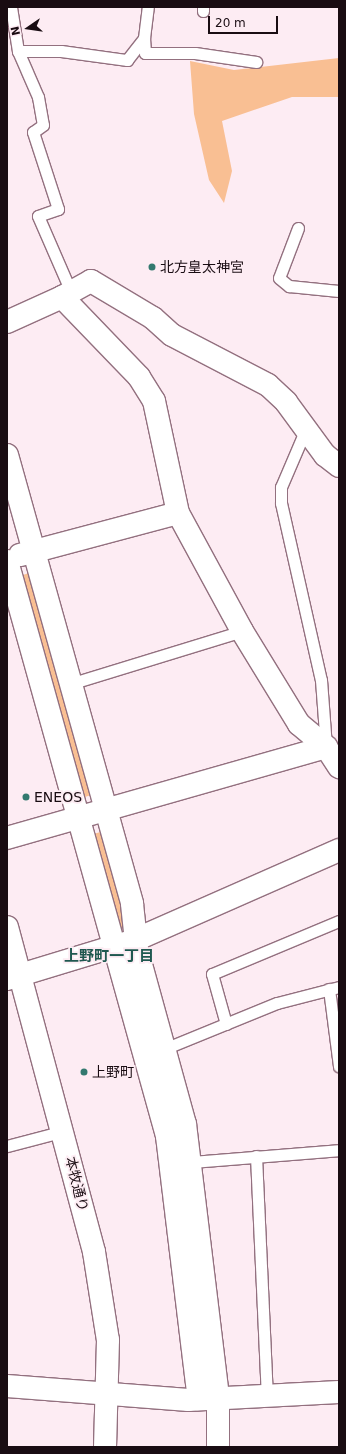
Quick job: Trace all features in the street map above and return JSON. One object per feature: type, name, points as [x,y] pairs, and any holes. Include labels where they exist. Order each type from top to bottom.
[{"type":"street","points":[[7,322],[91,281],[117,294],[172,336],[268,385],[286,402],[305,431],[339,466]]},
{"type":"street","points":[[67,294],[139,377],[154,400],[178,513],[242,631],[299,724],[326,747],[339,767]]},
{"type":"street","points":[[7,455],[132,904],[135,940],[185,1124],[191,1162],[208,1399]]},
{"type":"street","points":[[178,513],[7,560],[79,816],[169,1148],[208,1399],[218,1447]]},
{"type":"street","points":[[7,838],[79,816],[106,811],[326,747]]},
{"type":"street","points":[[14,977],[115,948],[339,850]]},
{"type":"street","name":"本牧通り","points":[[7,927],[14,977],[64,1131],[102,1297],[109,1394],[105,1447]]},
{"type":"street","points":[[7,1386],[109,1394],[208,1399],[267,1394],[339,1392]]},
{"type":"lane","points":[[11,7],[18,51],[38,97],[43,125],[33,132],[58,209],[38,216],[67,294]]},
{"type":"lane","points":[[148,7],[144,38],[145,53],[195,53],[256,62]]},
{"type":"lane","points":[[18,51],[61,51],[127,60],[144,38]]},
{"type":"lane","points":[[298,228],[279,278],[289,286],[339,291]]},
{"type":"lane","points":[[305,431],[281,487],[281,503],[321,680],[326,747]]},
{"type":"lane","points":[[70,684],[242,631]]},
{"type":"lane","points":[[226,1024],[212,974],[339,921]]},
{"type":"lane","points":[[164,1049],[277,1003],[334,988],[339,1066]]},
{"type":"lane","points":[[7,1146],[64,1131]]},
{"type":"lane","points":[[191,1162],[339,1150]]},
{"type":"lane","points":[[256,1156],[267,1394]]},
{"type":"shaded area","points":[[339,58],[339,97],[292,97],[222,121],[232,171],[224,203],[209,180],[194,114],[190,61],[234,70]]},
{"type":"shaded area","points":[[32,572],[94,794],[79,799],[17,577]]},
{"type":"shaded area","points":[[104,831],[125,909],[125,927],[116,930],[90,835]]},
{"type":"place","name":"北方皇太神宮","points":[[152,267]]},
{"type":"place","name":"ENEOS","points":[[26,797]]},
{"type":"place","name":"上野町","points":[[84,1072]]},
{"type":"district","name":"上野町一丁目","points":[[109,957]]}]
